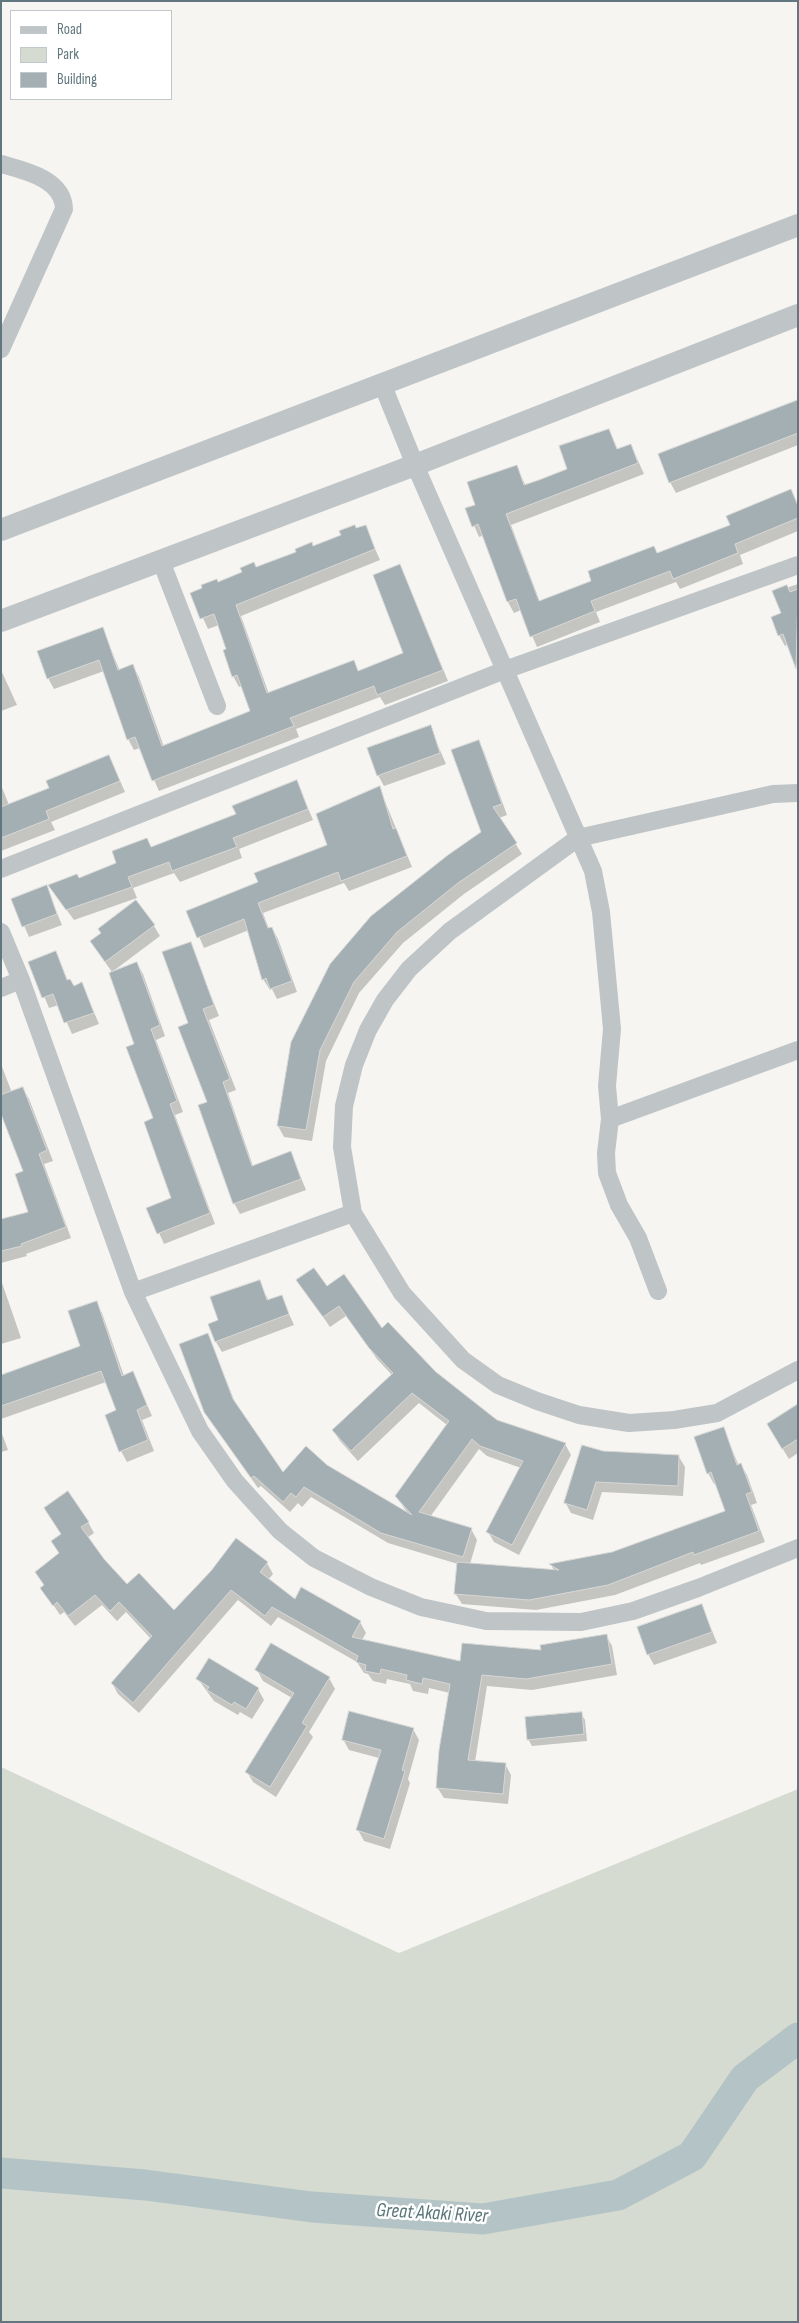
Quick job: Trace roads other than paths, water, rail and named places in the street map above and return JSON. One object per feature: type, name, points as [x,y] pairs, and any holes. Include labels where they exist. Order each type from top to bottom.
[{"type":"street","points":[[1,164],[50,182],[64,200],[64,209],[1,349]]},
{"type":"street","points":[[1,530],[383,386],[798,225]]},
{"type":"street","points":[[1,621],[415,465],[798,315]]},
{"type":"street","points":[[383,386],[415,465],[593,871],[601,912],[612,1029],[607,1086],[610,1119],[606,1153],[607,1173],[619,1204],[638,1238],[658,1292]]},
{"type":"street","points":[[160,561],[217,706]]},
{"type":"street","points":[[1,870],[505,670],[798,565]]},
{"type":"street","points":[[798,793],[773,794],[578,838],[450,931],[409,969],[385,1000],[368,1030],[358,1056],[344,1106],[342,1147],[353,1213],[402,1293],[462,1360],[498,1384],[537,1401],[579,1415],[629,1423],[674,1420],[717,1413],[798,1370]]},
{"type":"street","points":[[1,932],[21,980],[133,1292],[200,1431],[235,1481],[280,1532],[314,1558],[371,1587],[421,1607],[486,1621],[581,1622],[632,1611],[689,1592],[798,1548]]},
{"type":"street","points":[[1,988],[21,980]]},
{"type":"street","points":[[610,1119],[798,1050]]},
{"type":"street","points":[[133,1292],[353,1213]]},
{"type":"waterway","name":"Great Akaki River","points":[[1,2173],[145,2185],[312,2207],[483,2219],[618,2195],[692,2156],[745,2078],[798,2038]]}]
